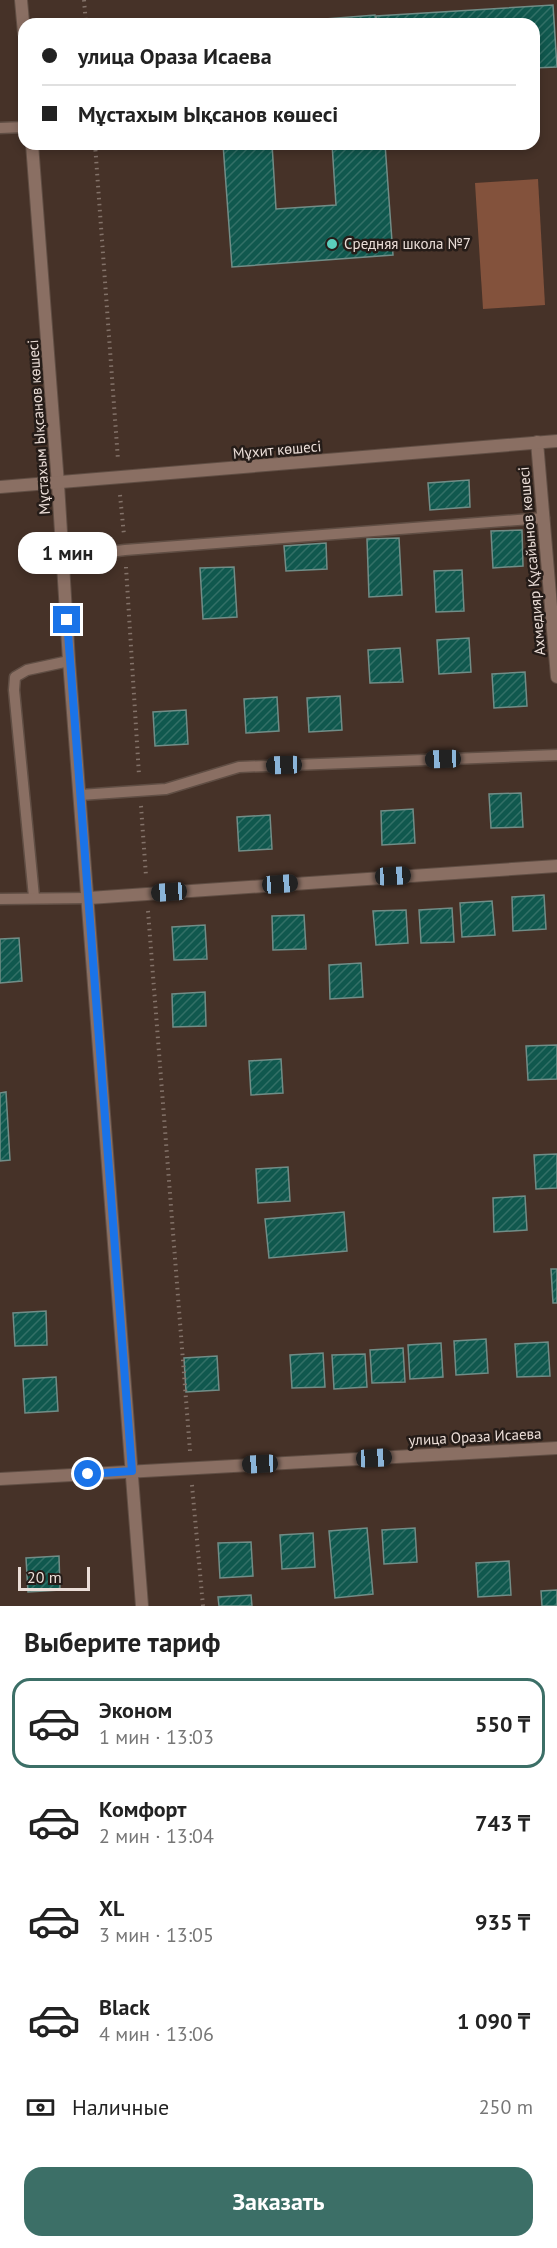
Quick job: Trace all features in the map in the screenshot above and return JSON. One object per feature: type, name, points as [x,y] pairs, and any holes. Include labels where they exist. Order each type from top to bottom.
[{"type":"street","points":[[21,0],[23,18]]},
{"type":"street","name":"Мұстахым Ықсанов көшесі","points":[[32,150],[64,558],[69,661],[142,1606]]},
{"type":"street","name":"Мұхит көшесі","points":[[0,487],[119,479],[557,441]]},
{"type":"street","name":"Ахмедияр Құсайынов көшесі","points":[[537,442],[557,677]]},
{"type":"street","points":[[89,898],[557,866]]},
{"type":"street","name":"улица Ораза Исаева","points":[[0,1479],[557,1448]]},
{"type":"lane","points":[[0,128],[18,127]]},
{"type":"lane","points":[[64,558],[125,550],[544,518]]},
{"type":"lane","points":[[34,897],[14,690],[15,677],[27,670],[69,661]]},
{"type":"lane","points":[[80,795],[166,789],[238,767],[557,755]]},
{"type":"lane","points":[[0,899],[89,898]]},
{"type":"path","points":[[84,0],[86,18]]},
{"type":"path","points":[[95,150],[125,550],[147,893],[203,1606]]},
{"type":"shaded area","points":[[538,179],[545,305],[483,309],[475,183]]},
{"type":"building","points":[[553,5],[557,67],[540,68],[540,18],[376,18],[376,16]]},
{"type":"building","points":[[375,15],[375,18],[337,18]]},
{"type":"building","points":[[223,150],[272,150],[276,209],[336,205],[332,150],[385,150],[393,255],[232,267]]},
{"type":"building","points":[[469,480],[470,507],[430,510],[428,483]]},
{"type":"building","points":[[522,530],[523,566],[493,568],[491,531]]},
{"type":"building","points":[[399,538],[402,595],[369,597],[367,539]]},
{"type":"building","points":[[326,543],[327,569],[286,571],[284,546]]},
{"type":"building","points":[[234,567],[237,617],[203,619],[200,568]]},
{"type":"building","points":[[462,570],[464,611],[436,612],[434,571]]},
{"type":"building","points":[[469,638],[471,672],[439,674],[437,640]]},
{"type":"building","points":[[400,648],[403,682],[370,683],[368,650]]},
{"type":"building","points":[[525,672],[527,706],[494,708],[492,674]]},
{"type":"building","points":[[340,696],[342,730],[309,732],[307,698]]},
{"type":"building","points":[[277,697],[279,731],[246,733],[244,699]]},
{"type":"building","points":[[186,710],[188,744],[155,746],[153,712]]},
{"type":"building","points":[[521,793],[523,827],[491,828],[489,794]]},
{"type":"building","points":[[413,809],[415,843],[382,845],[381,811]]},
{"type":"building","points":[[270,815],[272,849],[239,851],[237,817]]},
{"type":"building","points":[[544,895],[546,929],[513,931],[512,897]]},
{"type":"building","points":[[492,901],[495,935],[462,937],[460,903]]},
{"type":"building","points":[[452,908],[454,942],[421,943],[419,910]]},
{"type":"building","points":[[406,910],[408,943],[376,945],[373,911]]},
{"type":"building","points":[[304,915],[306,949],[273,950],[272,916]]},
{"type":"building","points":[[205,925],[207,959],[174,960],[172,927]]},
{"type":"building","points":[[19,938],[22,981],[0,983],[0,939]]},
{"type":"building","points":[[361,963],[363,997],[330,999],[329,965]]},
{"type":"building","points":[[205,992],[206,1026],[173,1027],[172,994]]},
{"type":"building","points":[[557,1045],[557,1079],[528,1080],[526,1046]]},
{"type":"building","points":[[281,1059],[283,1093],[251,1095],[249,1061]]},
{"type":"building","points":[[6,1092],[10,1160],[0,1161],[0,1093]]},
{"type":"building","points":[[557,1154],[557,1188],[536,1189],[534,1155]]},
{"type":"building","points":[[288,1167],[290,1201],[258,1203],[256,1169]]},
{"type":"building","points":[[525,1196],[527,1230],[494,1232],[493,1198]]},
{"type":"building","points":[[344,1212],[347,1251],[269,1258],[265,1219]]},
{"type":"building","points":[[551,1269],[557,1269],[557,1303],[553,1303]]},
{"type":"building","points":[[46,1311],[47,1345],[15,1346],[13,1313]]},
{"type":"building","points":[[486,1339],[488,1373],[456,1375],[454,1341]]},
{"type":"building","points":[[548,1342],[550,1376],[517,1377],[515,1344]]},
{"type":"building","points":[[441,1343],[443,1377],[410,1379],[408,1345]]},
{"type":"building","points":[[403,1348],[405,1382],[372,1383],[370,1350]]},
{"type":"building","points":[[323,1353],[325,1387],[292,1388],[290,1355]]},
{"type":"building","points":[[365,1354],[367,1387],[334,1389],[332,1355]]},
{"type":"building","points":[[217,1356],[219,1390],[186,1392],[184,1358]]},
{"type":"building","points":[[56,1377],[58,1411],[25,1413],[23,1379]]},
{"type":"building","points":[[367,1528],[373,1594],[335,1598],[329,1531]]},
{"type":"building","points":[[415,1528],[417,1562],[384,1564],[382,1530]]},
{"type":"building","points":[[313,1533],[315,1567],[282,1569],[280,1535]]},
{"type":"building","points":[[251,1542],[253,1576],[220,1578],[218,1543]]},
{"type":"building","points":[[59,1556],[60,1590],[28,1592],[26,1558]]},
{"type":"building","points":[[509,1561],[511,1595],[478,1597],[476,1563]]},
{"type":"building","points":[[557,1590],[557,1606],[542,1606],[541,1591]]},
{"type":"building","points":[[251,1595],[252,1606],[219,1606],[218,1597]]},
{"type":"place","name":"Средняя школа №7","points":[[332,244]]},
{"type":"route","points":[[67,620],[132,1471],[88,1474]]}]
